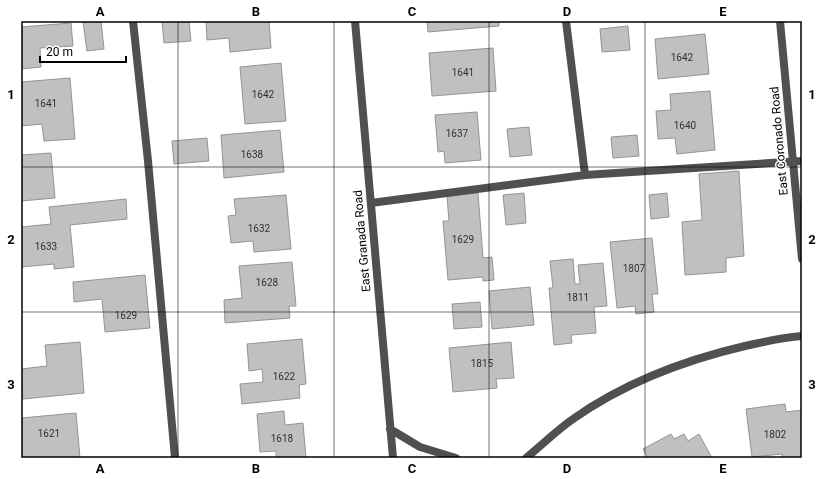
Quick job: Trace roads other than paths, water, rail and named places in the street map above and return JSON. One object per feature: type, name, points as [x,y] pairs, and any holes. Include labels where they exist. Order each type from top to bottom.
[{"type":"street","points":[[133,21],[148,161],[175,458]]},
{"type":"street","name":"East Granada Road","points":[[355,21],[392,458]]},
{"type":"street","points":[[566,21],[585,175]]},
{"type":"street","name":"East Coronado Road","points":[[780,21],[802,259]]},
{"type":"street","points":[[371,203],[585,175],[802,161]]},
{"type":"street","points":[[526,458],[572,419],[622,389],[662,372],[717,353],[785,337],[802,336]]},
{"type":"street","points":[[390,429],[420,447],[456,458]]}]
